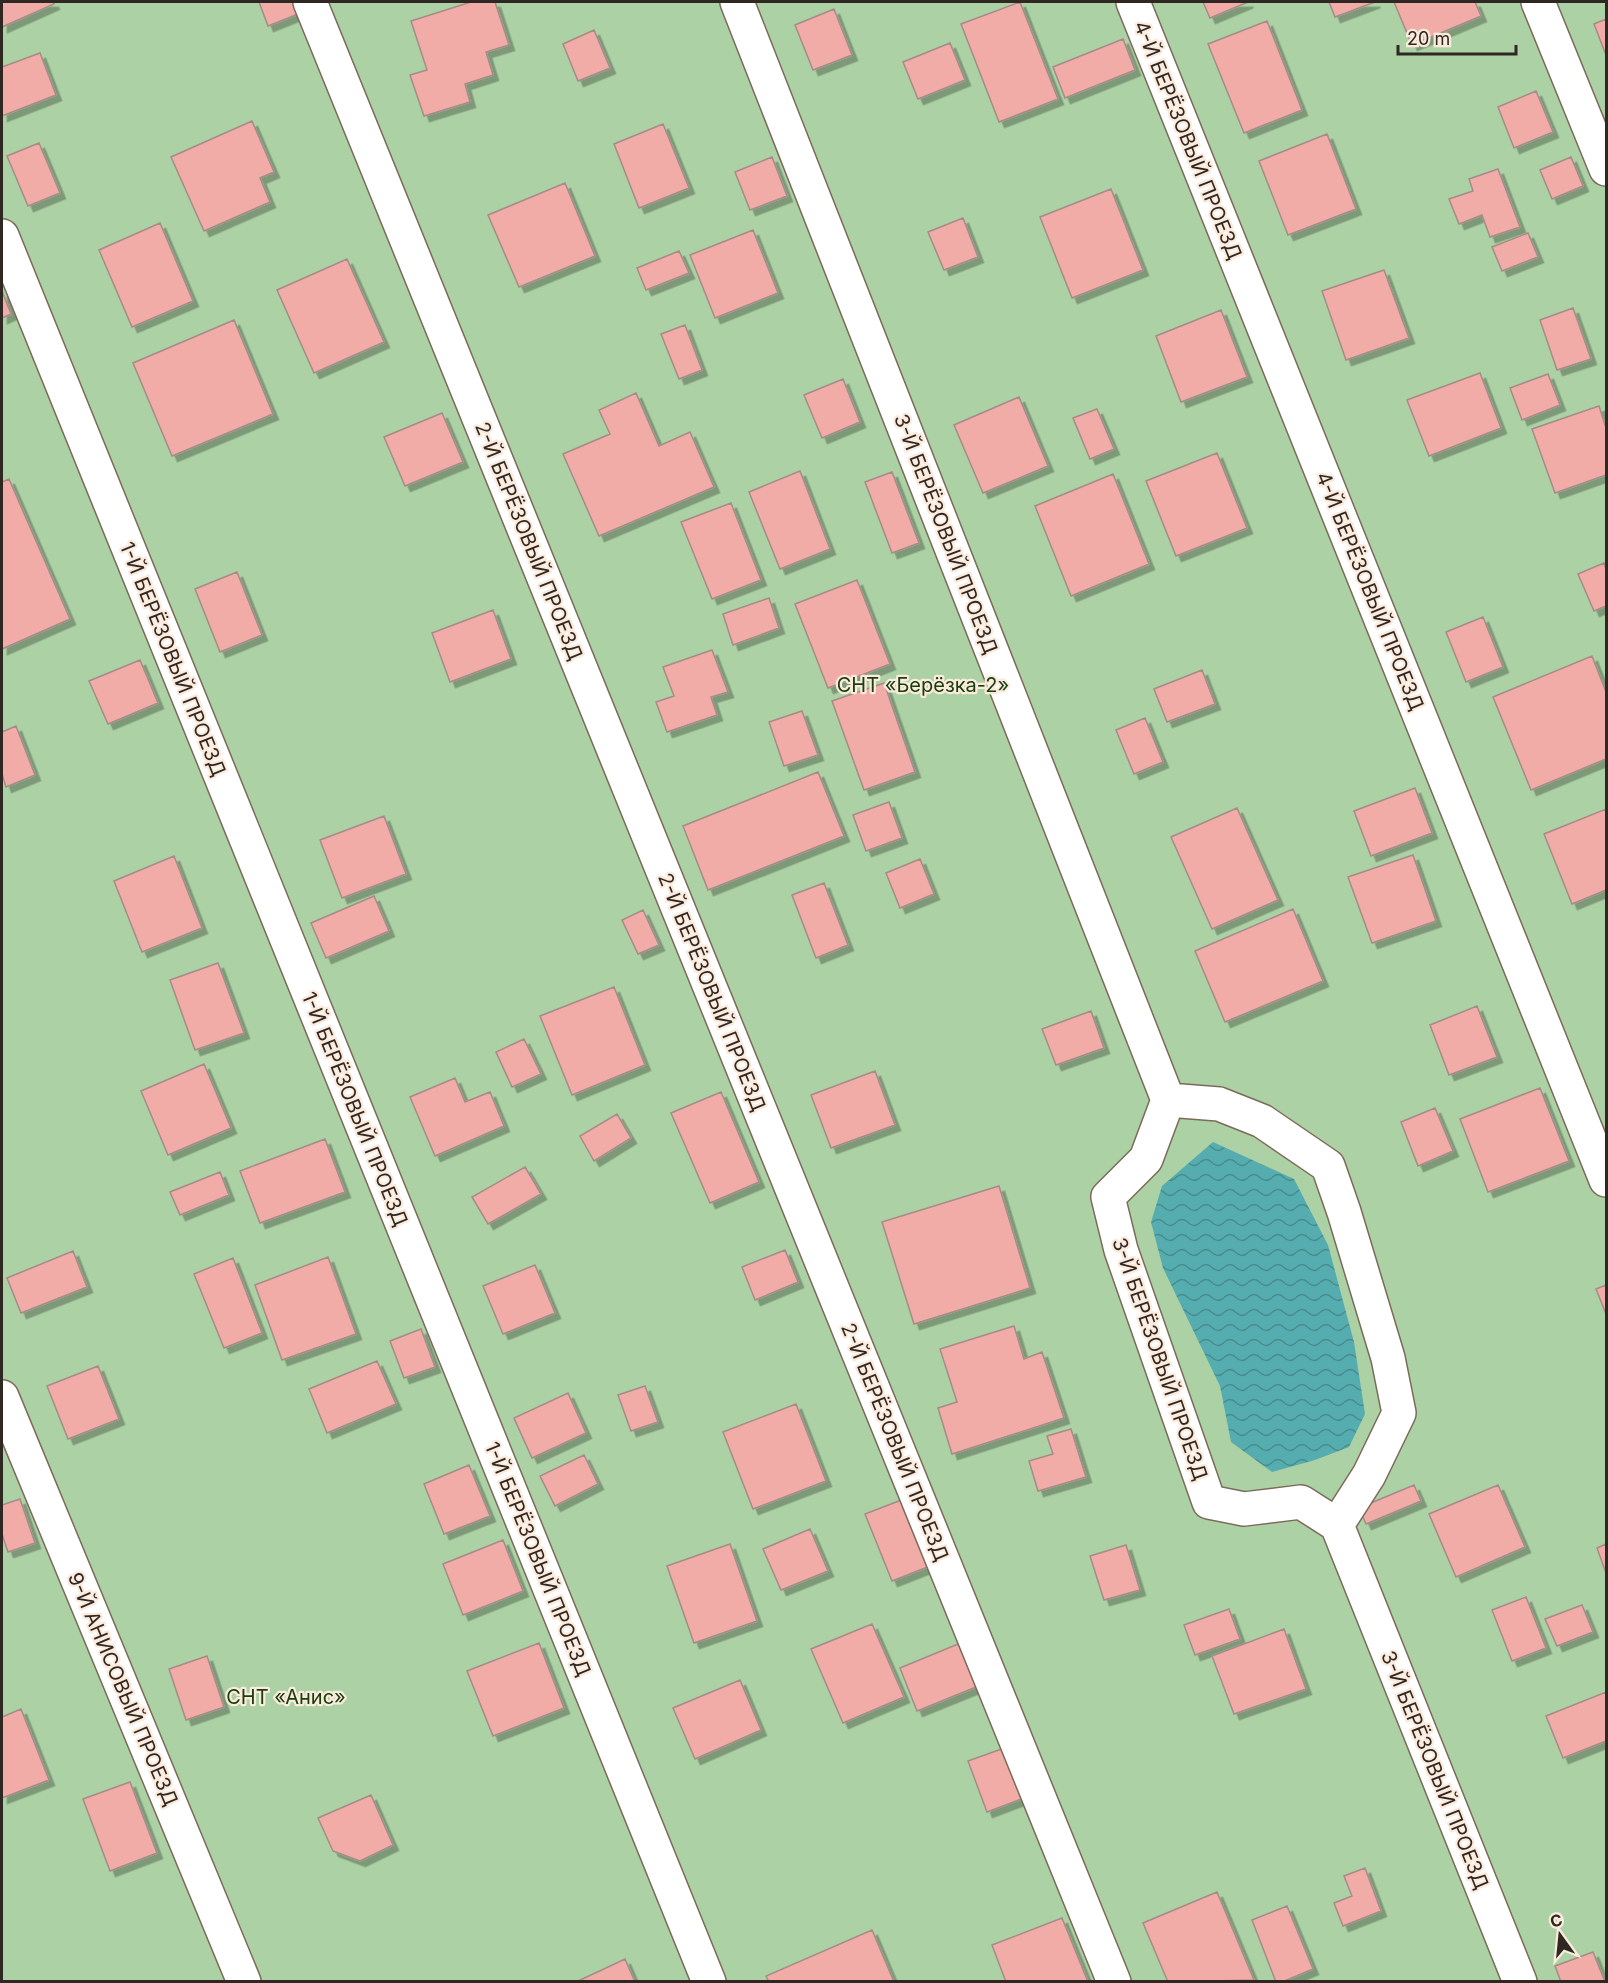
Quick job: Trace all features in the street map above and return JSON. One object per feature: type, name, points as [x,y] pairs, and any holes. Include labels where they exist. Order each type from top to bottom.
[{"type":"street","name":"2-Й БЕРЁЗОВЫЙ ПРОЕЗД","points":[[310,2],[1114,1982]]},
{"type":"street","name":"3-Й БЕРЁЗОВЫЙ ПРОЕЗД","points":[[737,2],[1168,1100],[1146,1159],[1108,1197],[1121,1250],[1209,1502],[1245,1509],[1301,1502],[1337,1525],[1520,1982]]},
{"type":"street","name":"4-Й БЕРЁЗОВЫЙ ПРОЕЗД","points":[[1133,2],[1606,1180]]},
{"type":"street","points":[[1538,2],[1606,170]]},
{"type":"street","name":"1-Й БЕРЁЗОВЫЙ ПРОЕЗД","points":[[2,236],[710,1982]]},
{"type":"street","points":[[1168,1100],[1220,1104],[1262,1121],[1328,1166],[1388,1358],[1399,1413],[1369,1475],[1337,1525]]},
{"type":"street","name":"9-Й АНИСОВЫЙ ПРОЕЗД","points":[[2,1397],[244,1982]]},
{"type":"green space","name":"СНТ «Берёзка-2»","points":[[2,2],[1606,2],[1606,1981],[2,1982]]},
{"type":"water","points":[[1213,1142],[1294,1179],[1328,1245],[1354,1342],[1365,1414],[1349,1447],[1315,1460],[1272,1472],[1231,1442],[1220,1386],[1163,1268],[1151,1222],[1162,1186]]},
{"type":"building","points":[[53,2],[54,4],[2,27],[2,3]]},
{"type":"building","points":[[259,2],[293,2],[298,14],[268,26]]},
{"type":"building","points":[[471,2],[495,2],[509,45],[486,52],[493,75],[465,84],[470,102],[424,116],[410,75],[427,70],[411,21]]},
{"type":"building","points":[[1020,2],[1058,99],[999,122],[961,24]]},
{"type":"building","points":[[1203,2],[1248,2],[1210,18]]},
{"type":"building","points":[[1329,2],[1375,2],[1335,17]]},
{"type":"building","points":[[1394,2],[1475,2],[1481,16],[1412,45]]},
{"type":"building","points":[[834,9],[852,55],[813,70],[795,25]]},
{"type":"building","points":[[1606,19],[1606,55],[1594,24]]},
{"type":"building","points":[[1267,21],[1302,110],[1244,133],[1208,44]]},
{"type":"building","points":[[594,30],[610,68],[578,81],[563,44]]},
{"type":"building","points":[[1123,39],[1135,70],[1065,98],[1053,67]]},
{"type":"building","points":[[950,43],[965,80],[918,99],[903,62]]},
{"type":"building","points":[[40,53],[56,95],[2,116],[2,67]]},
{"type":"building","points":[[1536,91],[1553,132],[1514,148],[1498,107]]},
{"type":"building","points":[[252,121],[274,172],[260,178],[270,202],[204,231],[171,157]]},
{"type":"building","points":[[663,124],[689,188],[639,208],[614,144]]},
{"type":"building","points":[[1327,134],[1356,209],[1288,235],[1259,161]]},
{"type":"building","points":[[39,143],[60,193],[28,206],[7,156]]},
{"type":"building","points":[[772,157],[787,196],[750,210],[735,172]]},
{"type":"building","points":[[1571,157],[1583,186],[1552,199],[1540,170]]},
{"type":"building","points":[[1498,169],[1520,227],[1490,237],[1482,215],[1459,224],[1449,199],[1473,191],[1469,179]]},
{"type":"building","points":[[565,183],[595,256],[519,287],[488,215]]},
{"type":"building","points":[[1111,189],[1143,270],[1072,298],[1040,217]]},
{"type":"building","points":[[963,218],[978,257],[944,270],[928,232]]},
{"type":"building","points":[[160,223],[193,301],[132,327],[99,250]]},
{"type":"building","points":[[753,230],[778,293],[715,318],[690,255]]},
{"type":"building","points":[[1528,233],[1538,257],[1502,271],[1492,247]]},
{"type":"building","points":[[679,251],[689,273],[646,290],[637,268]]},
{"type":"building","points":[[347,259],[384,342],[314,373],[277,290]]},
{"type":"building","points":[[1384,270],[1409,338],[1346,360],[1322,291]]},
{"type":"building","points":[[2,291],[11,314],[2,318]]},
{"type":"building","points":[[1573,308],[1591,359],[1557,370],[1540,320]]},
{"type":"building","points":[[1221,310],[1247,377],[1181,402],[1156,336]]},
{"type":"building","points":[[234,320],[273,414],[172,456],[133,363]]},
{"type":"building","points":[[685,325],[702,370],[679,379],[661,334]]},
{"type":"building","points":[[1480,373],[1501,428],[1429,456],[1407,400]]},
{"type":"building","points":[[1548,374],[1560,405],[1522,420],[1510,388]]},
{"type":"building","points":[[843,379],[860,422],[822,438],[804,395]]},
{"type":"building","points":[[636,393],[659,446],[690,432],[714,487],[599,536],[563,454],[610,434],[599,410]]},
{"type":"building","points":[[1019,397],[1048,466],[983,493],[954,425]]},
{"type":"building","points":[[1599,406],[1606,428],[1606,475],[1555,493],[1532,429]]},
{"type":"building","points":[[1097,409],[1114,449],[1090,459],[1073,418]]},
{"type":"building","points":[[442,413],[463,462],[405,486],[384,437]]},
{"type":"building","points":[[1217,453],[1247,528],[1176,556],[1146,481]]},
{"type":"building","points":[[800,471],[830,549],[780,569],[749,492]]},
{"type":"building","points":[[892,472],[919,543],[892,553],[865,482]]},
{"type":"building","points":[[1113,474],[1149,564],[1071,596],[1035,506]]},
{"type":"building","points":[[9,479],[70,619],[2,649],[2,482]]},
{"type":"building","points":[[731,503],[761,580],[712,599],[681,522]]},
{"type":"building","points":[[1604,563],[1606,606],[1594,611],[1578,574]]},
{"type":"building","points":[[237,572],[262,635],[220,652],[195,589]]},
{"type":"building","points":[[857,580],[890,664],[828,688],[795,604]]},
{"type":"building","points":[[769,598],[779,628],[733,645],[723,614]]},
{"type":"building","points":[[493,610],[511,659],[450,682],[432,633]]},
{"type":"building","points":[[1483,617],[1503,667],[1466,682],[1446,632]]},
{"type":"building","points":[[712,650],[728,692],[711,697],[717,715],[667,732],[656,702],[674,696],[663,667]]},
{"type":"building","points":[[1592,656],[1606,692],[1606,759],[1531,790],[1493,697]]},
{"type":"building","points":[[140,660],[158,703],[108,724],[89,681]]},
{"type":"building","points":[[1202,670],[1215,704],[1167,722],[1154,689]]},
{"type":"building","points":[[884,683],[915,772],[864,790],[832,701]]},
{"type":"building","points":[[802,711],[818,755],[784,766],[769,722]]},
{"type":"building","points":[[1145,718],[1163,762],[1134,774],[1116,730]]},
{"type":"building","points":[[16,726],[35,775],[6,787],[2,774],[2,732]]},
{"type":"building","points":[[818,772],[844,836],[708,890],[683,826]]},
{"type":"building","points":[[1415,788],[1432,833],[1371,856],[1354,811]]},
{"type":"building","points":[[889,802],[902,838],[866,851],[853,815]]},
{"type":"building","points":[[1237,808],[1278,900],[1212,929],[1171,837]]},
{"type":"building","points":[[1606,809],[1606,890],[1572,904],[1544,834]]},
{"type":"building","points":[[384,816],[406,874],[342,898],[320,840]]},
{"type":"building","points":[[1413,855],[1436,921],[1372,943],[1348,877]]},
{"type":"building","points":[[174,856],[202,928],[142,952],[114,881]]},
{"type":"building","points":[[920,859],[934,894],[900,908],[886,873]]},
{"type":"building","points":[[824,883],[848,945],[816,958],[792,895]]},
{"type":"building","points":[[374,896],[389,931],[326,958],[311,923]]},
{"type":"building","points":[[1293,909],[1323,981],[1225,1022],[1195,951]]},
{"type":"building","points":[[643,910],[659,945],[638,954],[622,920]]},
{"type":"building","points":[[218,963],[244,1033],[195,1050],[170,980]]},
{"type":"building","points":[[614,987],[645,1065],[572,1095],[540,1016]]},
{"type":"building","points":[[1477,1006],[1497,1057],[1449,1075],[1430,1025]]},
{"type":"building","points":[[1091,1011],[1104,1048],[1056,1065],[1042,1029]]},
{"type":"building","points":[[524,1039],[541,1074],[512,1087],[496,1052]]},
{"type":"building","points":[[204,1064],[231,1128],[168,1155],[141,1091]]},
{"type":"building","points":[[875,1071],[895,1125],[831,1148],[811,1095]]},
{"type":"building","points":[[455,1078],[465,1102],[490,1092],[504,1126],[435,1156],[410,1097]]},
{"type":"building","points":[[1540,1088],[1569,1161],[1488,1192],[1460,1119]]},
{"type":"building","points":[[721,1092],[759,1182],[710,1203],[671,1113]]},
{"type":"building","points":[[1435,1108],[1453,1151],[1418,1166],[1401,1122]]},
{"type":"building","points":[[617,1114],[631,1138],[594,1161],[580,1136]]},
{"type":"building","points":[[325,1139],[345,1192],[260,1223],[240,1171]]},
{"type":"building","points":[[525,1167],[541,1194],[488,1224],[472,1197]]},
{"type":"building","points":[[220,1172],[229,1195],[180,1215],[170,1192]]},
{"type":"building","points":[[999,1186],[1030,1288],[914,1324],[882,1222]]},
{"type":"building","points":[[785,1250],[798,1282],[755,1300],[742,1267]]},
{"type":"building","points":[[73,1251],[87,1287],[21,1313],[7,1278]]},
{"type":"building","points":[[328,1257],[356,1334],[282,1360],[255,1285]]},
{"type":"building","points":[[233,1258],[262,1333],[224,1348],[194,1274]]},
{"type":"building","points":[[535,1265],[555,1313],[503,1334],[483,1286]]},
{"type":"building","points":[[1606,1285],[1606,1314],[1596,1289]]},
{"type":"building","points":[[1014,1326],[1024,1359],[1042,1352],[1064,1418],[952,1454],[938,1408],[957,1402],[940,1349]]},
{"type":"building","points":[[421,1329],[435,1367],[404,1378],[390,1341]]},
{"type":"building","points":[[377,1361],[396,1404],[327,1433],[309,1389]]},
{"type":"building","points":[[98,1366],[119,1419],[68,1439],[47,1386]]},
{"type":"building","points":[[645,1386],[658,1422],[631,1431],[618,1395]]},
{"type":"building","points":[[568,1393],[586,1433],[532,1458],[514,1418]]},
{"type":"building","points":[[796,1404],[826,1481],[753,1509],[723,1432]]},
{"type":"building","points":[[1071,1429],[1086,1477],[1038,1491],[1029,1461],[1053,1454],[1047,1436]]},
{"type":"building","points":[[584,1455],[598,1484],[555,1506],[540,1476]]},
{"type":"building","points":[[469,1465],[490,1516],[444,1534],[424,1484]]},
{"type":"building","points":[[1414,1485],[1421,1501],[1366,1524],[1359,1508]]},
{"type":"building","points":[[1498,1485],[1525,1547],[1456,1577],[1429,1514]]},
{"type":"building","points":[[20,1499],[35,1543],[8,1552],[2,1534],[2,1505]]},
{"type":"building","points":[[904,1499],[930,1566],[892,1581],[865,1514]]},
{"type":"building","points":[[810,1529],[828,1571],[781,1590],[763,1549]]},
{"type":"building","points":[[503,1540],[523,1591],[463,1615],[443,1564]]},
{"type":"building","points":[[730,1544],[757,1621],[694,1643],[667,1566]]},
{"type":"building","points":[[1606,1544],[1606,1573],[1597,1548]]},
{"type":"building","points":[[1126,1545],[1140,1590],[1104,1600],[1090,1556]]},
{"type":"building","points":[[1526,1597],[1546,1648],[1512,1661],[1492,1610]]},
{"type":"building","points":[[1582,1605],[1593,1632],[1557,1646],[1545,1619]]},
{"type":"building","points":[[1229,1609],[1240,1639],[1195,1655],[1184,1625]]},
{"type":"building","points":[[872,1624],[904,1697],[843,1723],[811,1649]]},
{"type":"building","points":[[1284,1629],[1306,1689],[1234,1714],[1212,1656]]},
{"type":"building","points":[[963,1642],[981,1685],[917,1711],[900,1668]]},
{"type":"building","points":[[539,1643],[564,1708],[493,1736],[467,1671]]},
{"type":"building","points":[[207,1656],[224,1707],[186,1720],[169,1669]]},
{"type":"building","points":[[740,1680],[761,1730],[695,1759],[673,1708]]},
{"type":"building","points":[[1606,1692],[1606,1741],[1563,1758],[1546,1716]]},
{"type":"building","points":[[21,1709],[49,1780],[2,1798],[2,1717]]},
{"type":"building","points":[[1010,1746],[1029,1796],[987,1812],[968,1761]]},
{"type":"building","points":[[130,1782],[157,1853],[110,1871],[83,1799]]},
{"type":"building","points":[[371,1795],[393,1845],[360,1861],[333,1851],[318,1818]]},
{"type":"building","points":[[1365,1868],[1381,1911],[1343,1926],[1334,1903],[1352,1896],[1344,1876]]},
{"type":"building","points":[[1217,1892],[1254,1980],[1168,1982],[1143,1923]]},
{"type":"building","points":[[1287,1906],[1313,1969],[1282,1982],[1276,1982],[1252,1920]]},
{"type":"building","points":[[1062,1918],[1088,1982],[1006,1982],[992,1945]]},
{"type":"building","points":[[872,1930],[894,1982],[769,1982],[766,1976]]},
{"type":"building","points":[[1593,1952],[1605,1982],[1561,1982],[1555,1966]]},
{"type":"building","points":[[625,1959],[635,1982],[576,1982]]},
{"type":"park label","name":"СНТ «Анис»","points":[[286,1697]]}]
